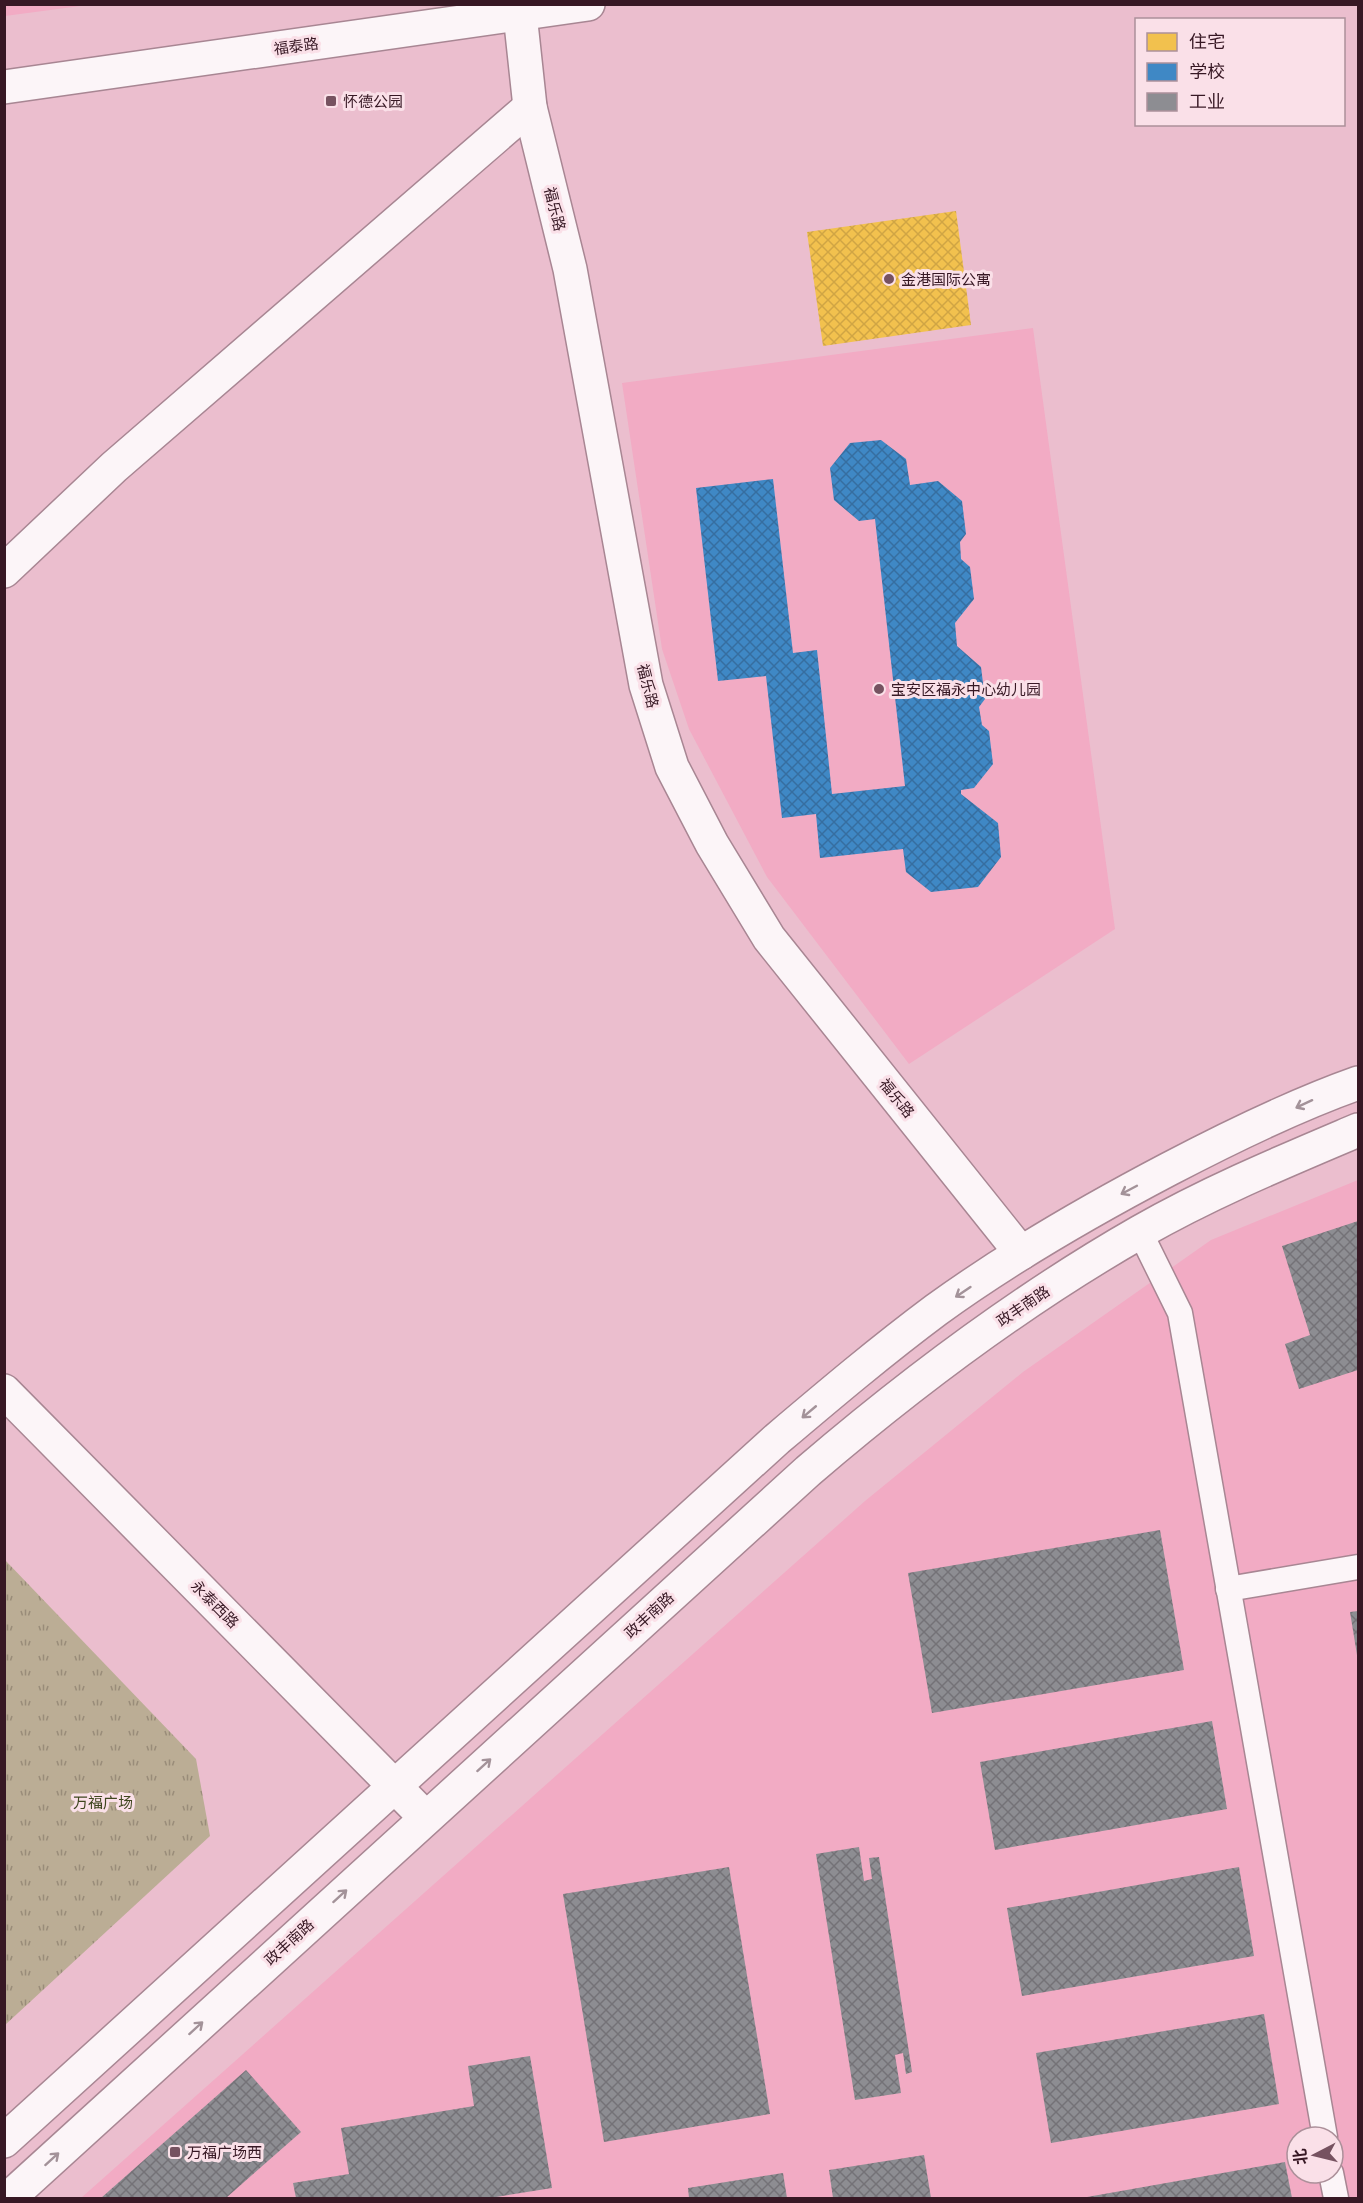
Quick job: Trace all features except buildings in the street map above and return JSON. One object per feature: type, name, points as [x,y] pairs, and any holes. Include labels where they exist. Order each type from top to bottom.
[{"type":"main road","name":"福泰路","points":[[4,87],[588,4]]},
{"type":"main road","name":"福乐路","points":[[520,14],[530,107],[570,269],[646,685],[672,767],[712,844],[769,938],[1021,1253]]},
{"type":"main road","points":[[4,571],[114,467],[530,107]]},
{"type":"main road","points":[[4,2141],[777,1439],[855,1373],[937,1310],[1021,1253],[1124,1193],[1222,1141],[1318,1097],[1359,1083]]},
{"type":"main road","name":"政丰南路","points":[[9,2199],[808,1471],[882,1407],[960,1348],[1047,1289],[1140,1232],[1242,1180],[1359,1130]]},
{"type":"main road","name":"永泰西路","points":[[4,1391],[426,1818]]},
{"type":"lane","points":[[1140,1232],[1180,1313],[1323,2125]]},
{"type":"lane","points":[[1228,1590],[1359,1567]]},
{"type":"shaded area","points":[[5,4],[88,4],[88,5],[5,16]]},
{"type":"shaded area","name":"宝安区福永中心幼儿园","points":[[1033,328],[1115,929],[909,1064],[767,877],[689,729],[662,649],[622,383]]},
{"type":"shaded area","points":[[1358,1180],[1358,2198],[81,2198],[865,1501],[1023,1372],[1211,1240]]},
{"type":"green space","name":"万福广场","points":[[5,1560],[196,1759],[210,1836],[5,2025]]},
{"type":"place","name":"怀德公园","points":[[331,101]]},
{"type":"place","name":"金港国际公寓","points":[[889,279]]},
{"type":"place","name":"宝安区福永中心幼儿园","points":[[879,689]]},
{"type":"place","name":"万福广场西","points":[[175,2152]]}]
